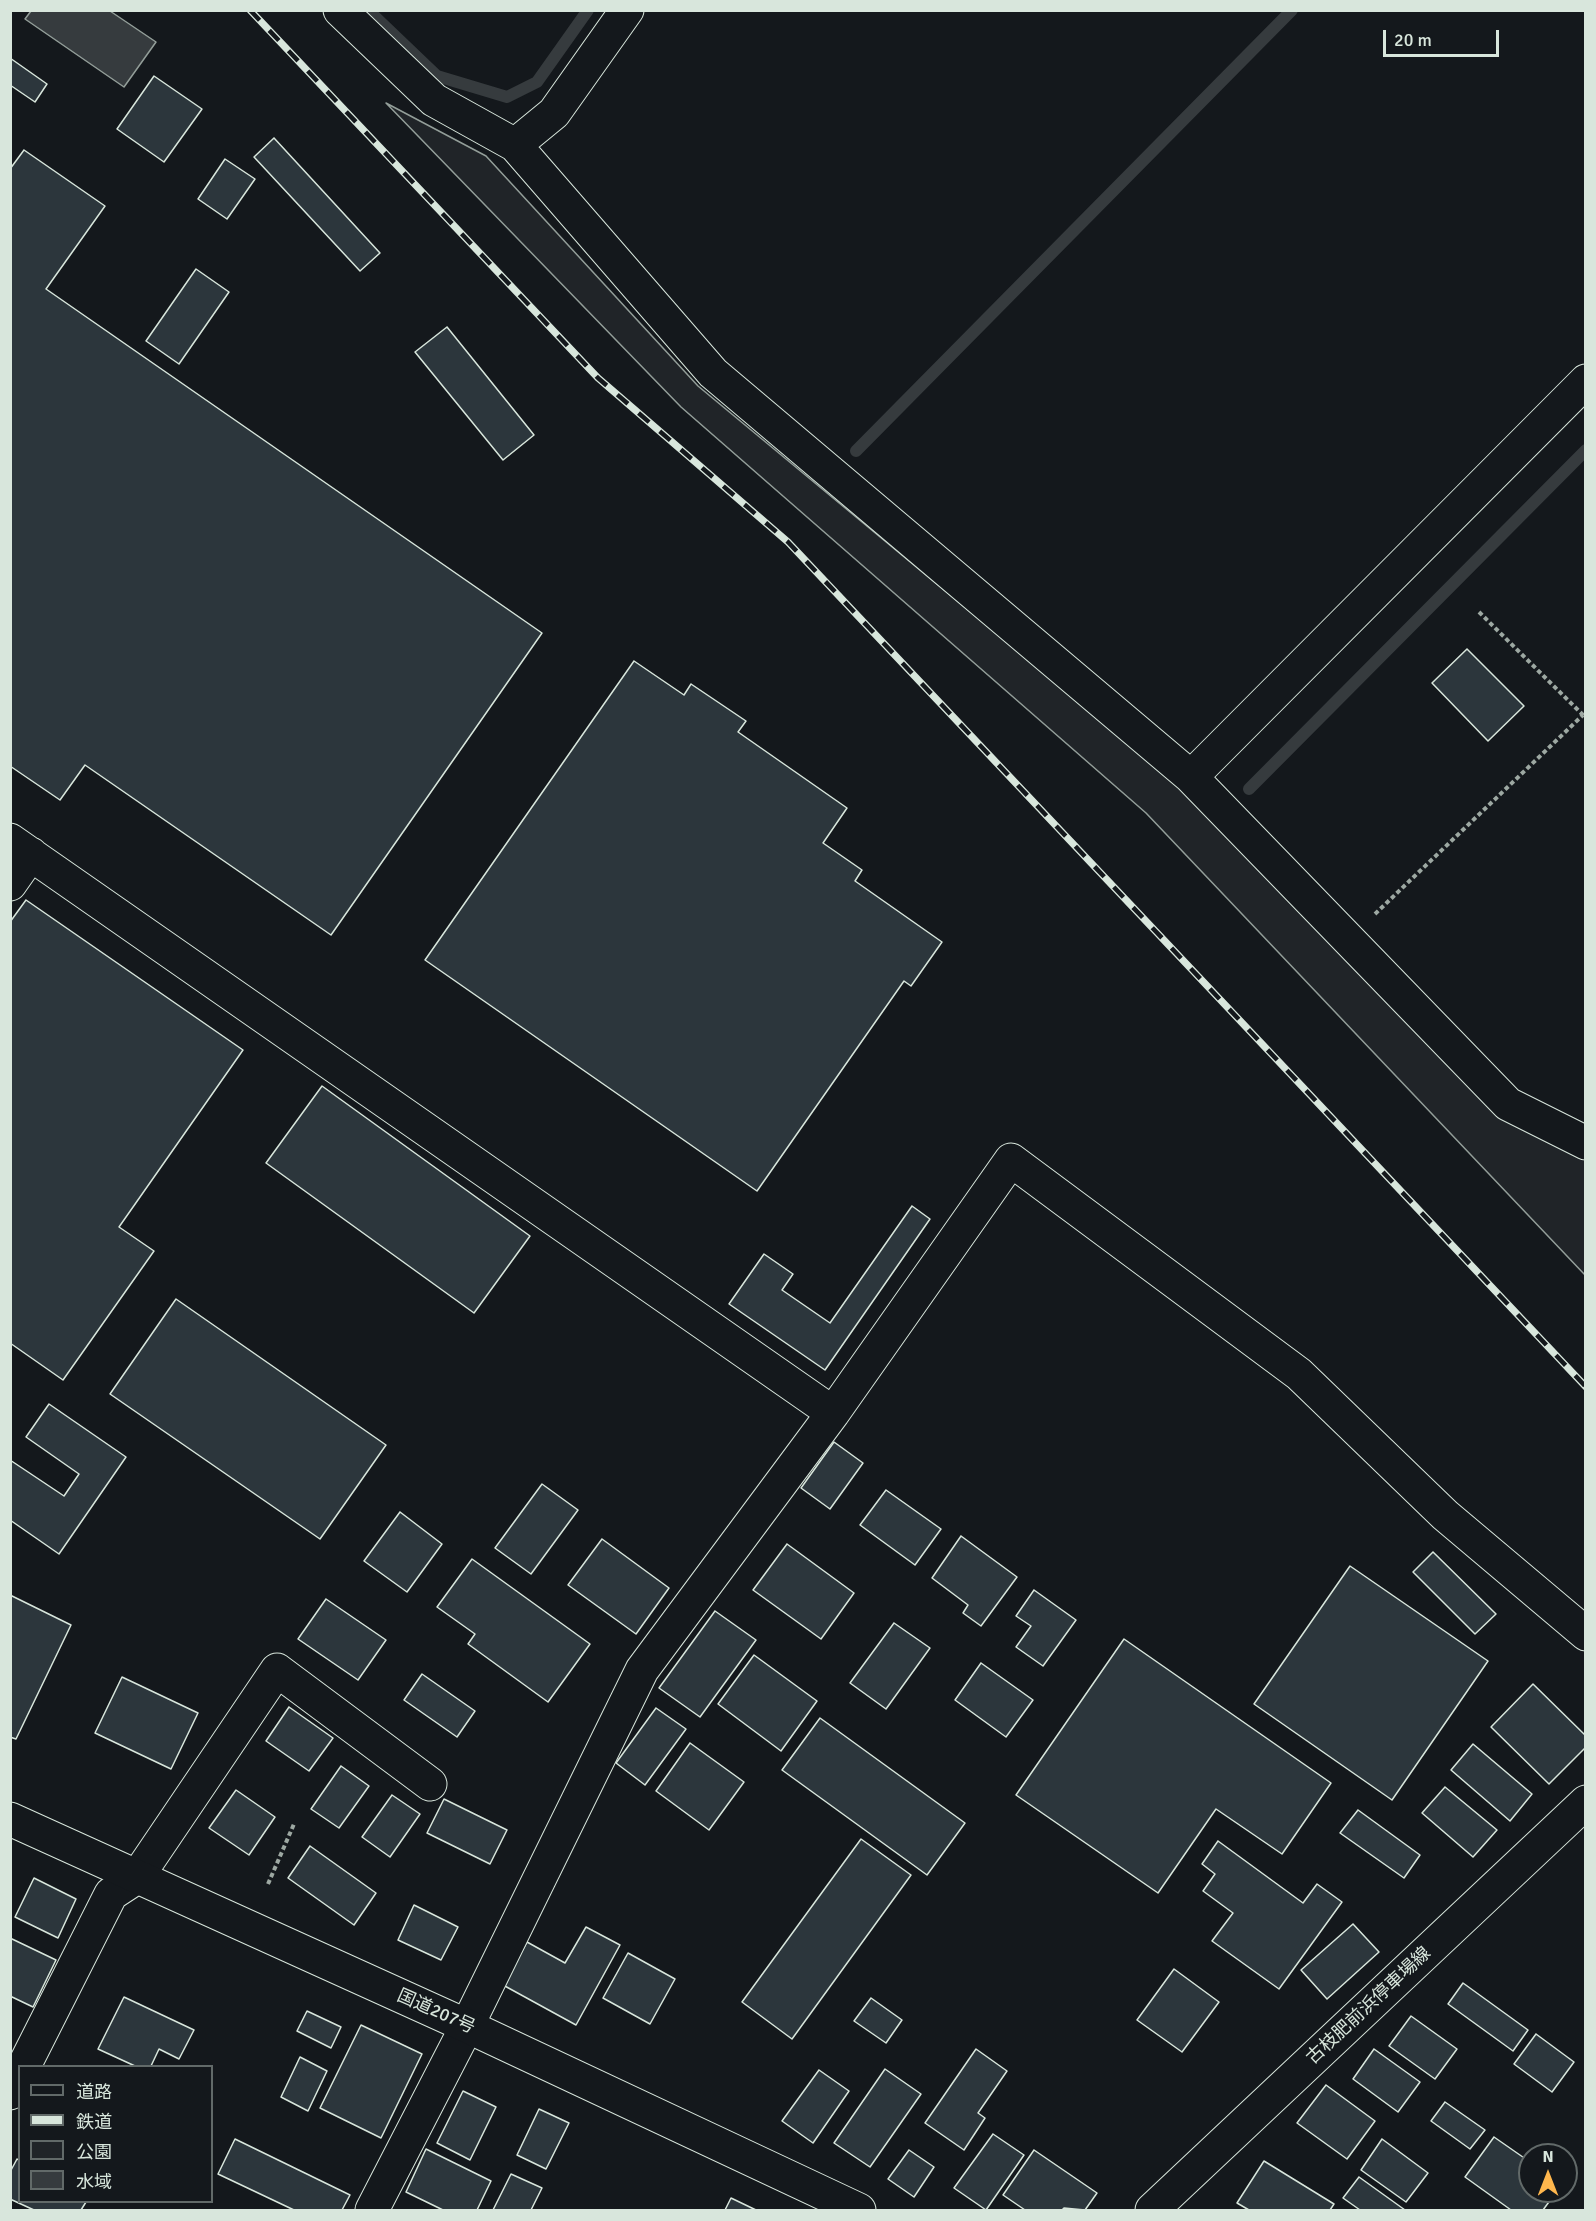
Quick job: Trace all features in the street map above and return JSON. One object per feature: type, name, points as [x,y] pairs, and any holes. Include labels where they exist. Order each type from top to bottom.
[{"type":"main road","points":[[340,10],[434,100],[515,145],[713,373],[1191,777],[1508,1104],[1586,1143]]},
{"type":"main road","points":[[515,145],[555,113],[627,10]]},
{"type":"main road","points":[[1191,777],[1586,381]]},
{"type":"main road","points":[[10,884],[21,847],[833,1413]]},
{"type":"main road","points":[[372,2211],[467,2026],[642,1670],[833,1413],[1011,1160],[1299,1374],[1445,1515],[1586,1634]]},
{"type":"main road","points":[[25,2065],[111,1894],[137,1877],[277,1670],[430,1784]]},
{"type":"main road","name":"古枝肥前浜停車場線","points":[[1152,2211],[1586,1802]]},
{"type":"main road","name":"国道207号","points":[[10,1819],[467,2026],[859,2211]]},
{"type":"main road","points":[[10,2093],[18,2079]]},
{"type":"path","points":[[1348,939],[1584,717],[1479,612]]},
{"type":"path","points":[[268,1884],[294,1824]]},
{"type":"green space","points":[[386,103],[486,156],[698,386],[1196,799],[1585,1156],[1585,1275],[1146,813],[681,407]]},
{"type":"water","points":[[31,11],[110,11],[156,42],[124,87],[25,19]]},
{"type":"building","points":[[10,58],[47,84],[35,102],[10,85]]},
{"type":"building","points":[[154,76],[202,109],[164,162],[117,129]]},
{"type":"building","points":[[274,138],[380,253],[360,271],[254,157]]},
{"type":"building","points":[[24,150],[105,206],[46,289],[542,633],[331,935],[85,765],[60,800],[10,766],[10,169]]},
{"type":"building","points":[[225,159],[255,179],[227,219],[198,199]]},
{"type":"building","points":[[196,269],[229,292],[179,364],[146,341]]},
{"type":"building","points":[[447,327],[534,435],[503,460],[415,352]]},
{"type":"building","points":[[1467,649],[1524,706],[1488,741],[1432,683]]},
{"type":"building","points":[[634,661],[684,695],[691,684],[746,721],[738,732],[847,808],[823,843],[862,870],[855,881],[942,942],[911,986],[904,981],[757,1191],[425,960]]},
{"type":"building","points":[[26,900],[243,1050],[119,1227],[154,1251],[63,1380],[10,1343],[10,922]]},
{"type":"building","points":[[322,1086],[530,1236],[474,1313],[266,1163]]},
{"type":"building","points":[[912,1206],[930,1219],[825,1370],[729,1304],[764,1254],[793,1274],[782,1290],[830,1323]]},
{"type":"building","points":[[176,1299],[386,1445],[320,1539],[110,1394]]},
{"type":"building","points":[[49,1404],[126,1457],[59,1554],[10,1520],[10,1460],[64,1496],[79,1474],[26,1437]]},
{"type":"building","points":[[834,1442],[863,1463],[830,1509],[801,1488]]},
{"type":"building","points":[[542,1484],[578,1510],[531,1574],[495,1548]]},
{"type":"building","points":[[886,1490],[941,1529],[915,1565],[860,1525]]},
{"type":"building","points":[[400,1512],[442,1544],[407,1592],[364,1561]]},
{"type":"building","points":[[961,1536],[1017,1577],[981,1626],[963,1613],[968,1605],[932,1578]]},
{"type":"building","points":[[602,1539],[669,1588],[636,1634],[568,1585]]},
{"type":"building","points":[[787,1544],[854,1593],[821,1639],[753,1590]]},
{"type":"building","points":[[1433,1552],[1496,1614],[1475,1634],[1413,1572]]},
{"type":"building","points":[[472,1559],[590,1644],[548,1702],[468,1644],[475,1634],[437,1607]]},
{"type":"building","points":[[1350,1566],[1488,1661],[1392,1800],[1254,1704]]},
{"type":"building","points":[[1034,1590],[1076,1620],[1043,1666],[1016,1647],[1031,1626],[1016,1616]]},
{"type":"building","points":[[10,1595],[71,1625],[16,1739],[10,1737]]},
{"type":"building","points":[[326,1599],[386,1640],[358,1680],[298,1639]]},
{"type":"building","points":[[715,1611],[756,1640],[700,1717],[659,1688]]},
{"type":"building","points":[[894,1623],[930,1648],[886,1709],[850,1683]]},
{"type":"building","points":[[1124,1639],[1331,1783],[1282,1854],[1216,1809],[1158,1893],[1016,1795]]},
{"type":"building","points":[[754,1655],[817,1701],[781,1751],[718,1704]]},
{"type":"building","points":[[981,1663],[1033,1700],[1006,1737],[955,1700]]},
{"type":"building","points":[[422,1674],[475,1711],[457,1737],[404,1700]]},
{"type":"building","points":[[122,1677],[198,1713],[171,1769],[95,1733]]},
{"type":"building","points":[[1533,1684],[1586,1736],[1586,1747],[1549,1784],[1491,1727]]},
{"type":"building","points":[[289,1707],[333,1738],[309,1771],[266,1741]]},
{"type":"building","points":[[656,1708],[686,1729],[645,1785],[616,1763]]},
{"type":"building","points":[[820,1718],[965,1823],[927,1875],[782,1770]]},
{"type":"building","points":[[690,1743],[744,1782],[709,1830],[656,1791]]},
{"type":"building","points":[[1473,1744],[1532,1794],[1510,1821],[1451,1770]]},
{"type":"building","points":[[341,1766],[369,1786],[339,1828],[311,1809]]},
{"type":"building","points":[[1445,1787],[1497,1830],[1473,1857],[1422,1813]]},
{"type":"building","points":[[236,1790],[275,1817],[249,1855],[209,1828]]},
{"type":"building","points":[[392,1795],[420,1814],[390,1857],[362,1837]]},
{"type":"building","points":[[444,1799],[507,1830],[490,1864],[427,1833]]},
{"type":"building","points":[[1358,1810],[1420,1855],[1404,1878],[1340,1833]]},
{"type":"building","points":[[861,1839],[911,1875],[792,2039],[742,2002]]},
{"type":"building","points":[[1218,1841],[1303,1903],[1317,1884],[1342,1902],[1279,1989],[1212,1941],[1233,1913],[1203,1891],[1215,1874],[1202,1864]]},
{"type":"building","points":[[310,1846],[376,1893],[354,1925],[288,1878]]},
{"type":"building","points":[[34,1878],[76,1899],[58,1938],[15,1917]]},
{"type":"building","points":[[414,1905],[458,1927],[441,1960],[398,1940]]},
{"type":"building","points":[[1353,1924],[1379,1952],[1327,1999],[1301,1970]]},
{"type":"building","points":[[586,1927],[620,1945],[576,2025],[503,1985],[527,1942],[565,1963]]},
{"type":"building","points":[[10,1938],[56,1960],[33,2007],[10,1996]]},
{"type":"building","points":[[628,1953],[675,1979],[650,2024],[603,1998]]},
{"type":"building","points":[[1174,1969],[1219,2002],[1182,2052],[1137,2020]]},
{"type":"building","points":[[1463,1983],[1528,2030],[1513,2051],[1448,2004]]},
{"type":"building","points":[[124,1997],[194,2030],[179,2059],[159,2049],[151,2065],[133,2065],[98,2049]]},
{"type":"building","points":[[871,1998],[902,2020],[886,2043],[854,2021]]},
{"type":"building","points":[[307,2011],[341,2027],[331,2048],[297,2031]]},
{"type":"building","points":[[1411,2016],[1457,2049],[1435,2079],[1389,2046]]},
{"type":"building","points":[[361,2025],[422,2054],[381,2138],[320,2108]]},
{"type":"building","points":[[1536,2034],[1574,2062],[1552,2092],[1514,2064]]},
{"type":"building","points":[[976,2049],[1007,2071],[978,2113],[985,2118],[964,2150],[925,2123]]},
{"type":"building","points":[[1374,2049],[1420,2082],[1398,2112],[1353,2079]]},
{"type":"building","points":[[300,2057],[327,2071],[308,2111],[281,2097]]},
{"type":"building","points":[[885,2069],[921,2094],[870,2167],[834,2143]]},
{"type":"building","points":[[819,2070],[849,2091],[813,2143],[782,2121]]},
{"type":"building","points":[[1326,2085],[1375,2121],[1347,2159],[1297,2123]]},
{"type":"building","points":[[463,2091],[496,2107],[470,2160],[437,2143]]},
{"type":"building","points":[[1445,2102],[1485,2130],[1470,2149],[1431,2121]]},
{"type":"building","points":[[539,2109],[569,2123],[546,2169],[517,2155]]},
{"type":"building","points":[[993,2134],[1024,2155],[986,2210],[954,2188]]},
{"type":"building","points":[[1494,2137],[1518,2154],[1518,2203],[1548,2203],[1543,2210],[1511,2210],[1465,2177]]},
{"type":"building","points":[[235,2139],[350,2195],[342,2210],[294,2210],[218,2174]]},
{"type":"building","points":[[1382,2139],[1428,2173],[1406,2202],[1361,2170]]},
{"type":"building","points":[[426,2149],[491,2181],[477,2210],[443,2210],[406,2192]]},
{"type":"building","points":[[909,2150],[934,2167],[914,2197],[888,2179]]},
{"type":"building","points":[[1034,2150],[1097,2193],[1085,2210],[1064,2208],[1062,2210],[1025,2210],[1003,2195]]},
{"type":"building","points":[[17,2159],[18,2203],[10,2199],[10,2172]]},
{"type":"building","points":[[1264,2161],[1334,2204],[1330,2210],[1249,2210],[1237,2203]]},
{"type":"building","points":[[511,2174],[542,2188],[531,2210],[493,2210]]},
{"type":"building","points":[[1359,2177],[1405,2210],[1360,2210],[1343,2198]]},
{"type":"building","points":[[731,2198],[756,2210],[725,2210]]},
{"type":"building","points":[[19,2203],[85,2203],[81,2210],[34,2210]]},
{"type":"waterway","points":[[368,10],[437,76],[507,97],[537,82],[588,10]]},
{"type":"waterway","points":[[856,451],[1292,10]]},
{"type":"waterway","points":[[1249,789],[1586,450]]},
{"type":"railway","points":[[250,10],[598,378],[788,542],[1586,1387]]}]
